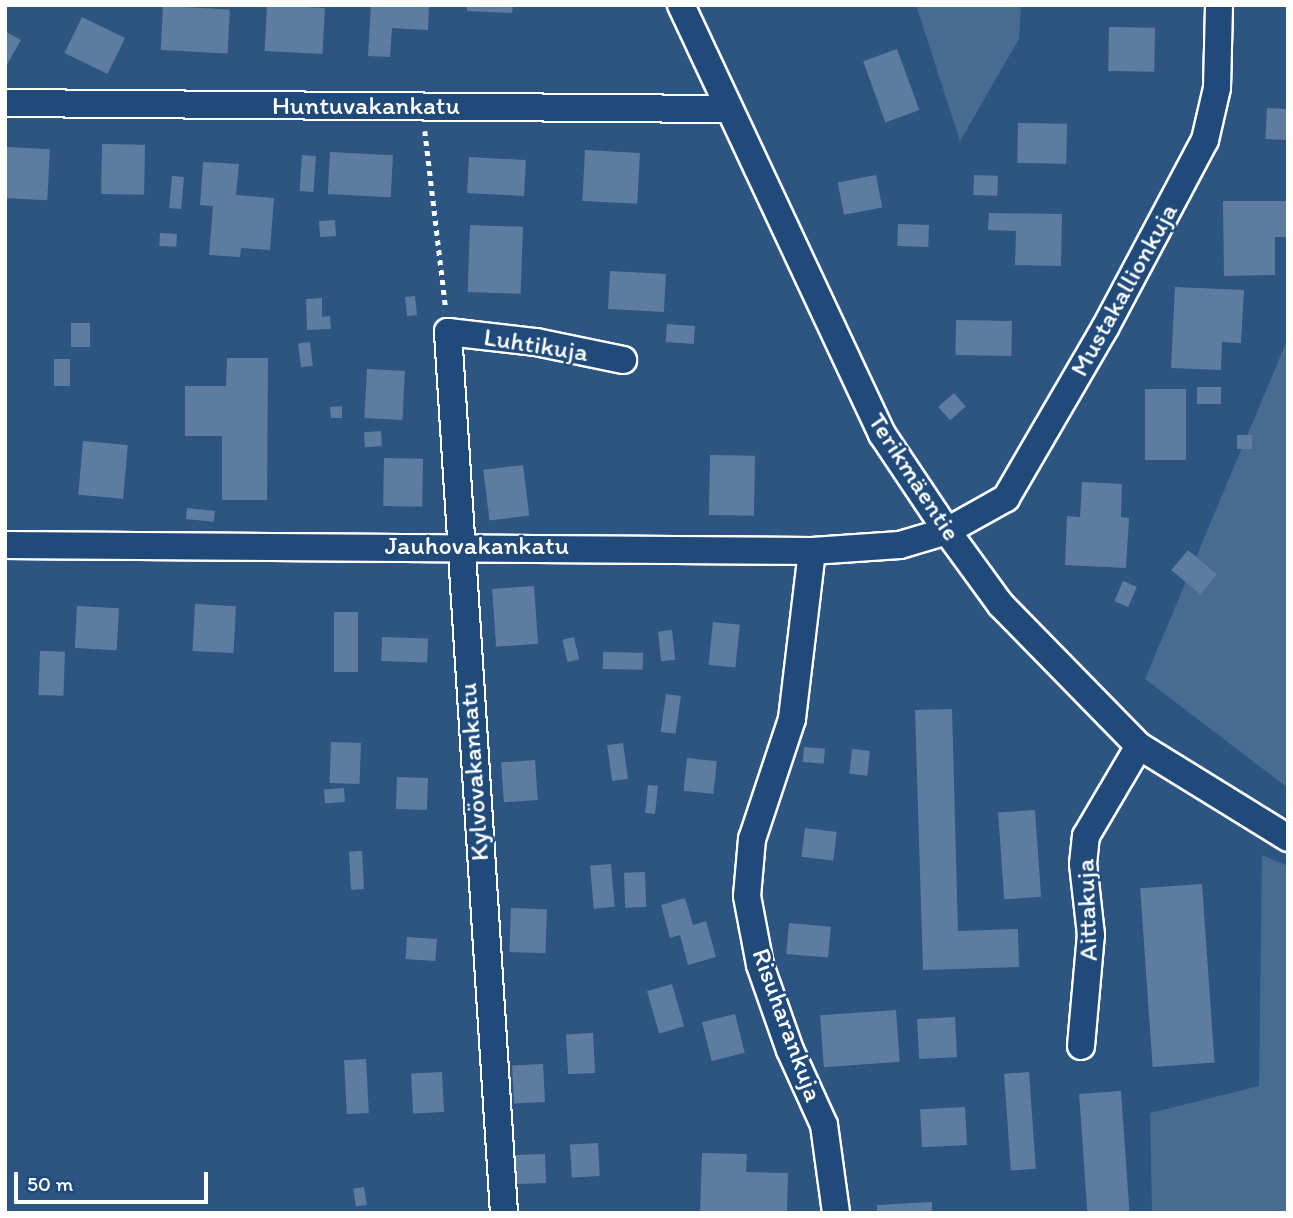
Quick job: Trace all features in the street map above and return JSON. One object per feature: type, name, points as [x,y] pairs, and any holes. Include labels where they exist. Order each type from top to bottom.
[{"type":"street","name":"Terikmäentie","points":[[681,5],[727,109],[882,434],[947,531],[1001,605],[1139,746],[1288,838]]},
{"type":"street","name":"Mustakallionkuja","points":[[947,531],[1006,498],[1104,328],[1205,140],[1217,88],[1219,5]]},
{"type":"street","name":"Huntuvakankatu","points":[[5,103],[727,109]]},
{"type":"street","name":"Luhtikuja","points":[[448,332],[536,342],[624,360]]},
{"type":"street","name":"Kylvövakankatu","points":[[448,332],[459,545],[503,1213]]},
{"type":"street","name":"Jauhovakankatu","points":[[5,545],[459,545],[812,551],[900,545],[947,531]]},
{"type":"street","name":"Risuharankuja","points":[[812,551],[792,719],[751,839],[747,896],[760,965],[790,1050],[824,1125],[836,1213]]},
{"type":"street","name":"Aittakuja","points":[[1081,1046],[1091,935],[1083,864],[1086,836],[1139,746]]},
{"type":"path","points":[[421,106],[438,215],[448,332]]},
{"type":"shaded area","points":[[916,5],[1021,5],[1019,39],[960,141]]},
{"type":"shaded area","points":[[1288,338],[1288,788],[1145,679]]},
{"type":"shaded area","points":[[1262,855],[1288,866],[1288,1213],[1152,1213],[1150,1113],[1259,1086]]},
{"type":"building","points":[[267,5],[325,8],[323,54],[265,51]]},
{"type":"building","points":[[371,5],[429,5],[428,30],[392,28],[390,57],[368,56]]},
{"type":"building","points":[[467,5],[513,5],[512,13],[467,11]]},
{"type":"building","points":[[163,6],[230,10],[228,53],[161,50]]},
{"type":"building","points":[[82,17],[125,38],[108,74],[64,53]]},
{"type":"building","points":[[1109,27],[1155,28],[1154,72],[1108,71]]},
{"type":"building","points":[[5,31],[21,40],[5,68]]},
{"type":"building","points":[[897,49],[919,110],[885,122],[863,61]]},
{"type":"building","points":[[1267,108],[1288,109],[1286,140],[1265,139]]},
{"type":"building","points":[[1018,123],[1067,124],[1066,164],[1017,163]]},
{"type":"building","points":[[102,144],[145,145],[144,195],[101,194]]},
{"type":"building","points":[[5,147],[50,149],[47,200],[5,198]]},
{"type":"building","points":[[585,150],[640,153],[637,204],[582,201]]},
{"type":"building","points":[[330,152],[393,155],[391,197],[328,194]]},
{"type":"building","points":[[302,155],[316,156],[313,192],[299,191]]},
{"type":"building","points":[[469,157],[526,160],[524,196],[467,193]]},
{"type":"building","points":[[203,162],[239,164],[236,195],[274,198],[270,250],[241,248],[240,257],[209,255],[213,206],[200,205]]},
{"type":"building","points":[[876,175],[882,207],[844,215],[838,182]]},
{"type":"building","points":[[974,175],[998,176],[997,196],[973,195]]},
{"type":"building","points":[[172,176],[184,177],[181,209],[169,208]]},
{"type":"building","points":[[1223,201],[1288,201],[1288,237],[1275,237],[1275,275],[1224,276]]},
{"type":"building","points":[[989,213],[1062,214],[1061,266],[1015,265],[1016,231],[988,230]]},
{"type":"building","points":[[335,220],[336,236],[320,237],[319,221]]},
{"type":"building","points":[[898,224],[929,225],[928,247],[897,246]]},
{"type":"building","points":[[470,225],[523,227],[521,294],[468,292]]},
{"type":"building","points":[[160,233],[177,234],[176,247],[159,246]]},
{"type":"building","points":[[610,271],[666,274],[664,312],[608,309]]},
{"type":"building","points":[[1175,287],[1244,290],[1241,343],[1222,342],[1221,370],[1171,368]]},
{"type":"building","points":[[415,296],[417,315],[407,316],[405,297]]},
{"type":"building","points":[[322,298],[322,317],[330,316],[331,329],[307,330],[306,299]]},
{"type":"building","points":[[956,320],[1012,321],[1011,356],[955,355]]},
{"type":"building","points":[[71,323],[90,323],[90,347],[71,347]]},
{"type":"building","points":[[667,324],[695,326],[694,344],[666,342]]},
{"type":"building","points":[[310,342],[313,366],[301,367],[298,343]]},
{"type":"building","points":[[227,358],[268,358],[267,500],[222,500],[222,436],[185,436],[185,386],[226,386]]},
{"type":"building","points":[[54,359],[70,359],[70,386],[54,386]]},
{"type":"building","points":[[367,369],[405,371],[402,420],[364,418]]},
{"type":"building","points":[[1197,387],[1221,387],[1221,404],[1197,404]]},
{"type":"building","points":[[1145,389],[1186,389],[1186,460],[1145,460]]},
{"type":"building","points":[[954,393],[966,407],[950,420],[938,407]]},
{"type":"building","points":[[342,406],[342,418],[331,418],[330,407]]},
{"type":"building","points":[[381,431],[382,446],[365,447],[364,432]]},
{"type":"building","points":[[1237,435],[1252,435],[1252,449],[1237,449]]},
{"type":"building","points":[[83,441],[128,445],[123,499],[78,495]]},
{"type":"building","points":[[710,455],[755,456],[754,516],[709,515]]},
{"type":"building","points":[[384,458],[423,459],[422,507],[383,506]]},
{"type":"building","points":[[523,465],[529,516],[490,520],[483,470]]},
{"type":"building","points":[[1082,482],[1122,484],[1121,517],[1129,518],[1126,568],[1065,565],[1067,516],[1080,517]]},
{"type":"building","points":[[187,508],[215,511],[214,522],[186,519]]},
{"type":"building","points":[[1188,550],[1217,574],[1200,594],[1171,570]]},
{"type":"building","points":[[1123,581],[1137,587],[1128,607],[1114,601]]},
{"type":"building","points":[[534,586],[538,644],[496,647],[492,589]]},
{"type":"building","points":[[195,604],[236,606],[233,653],[193,651]]},
{"type":"building","points":[[77,606],[119,608],[117,650],[75,648]]},
{"type":"building","points":[[334,612],[358,612],[358,672],[334,672]]},
{"type":"building","points":[[713,622],[740,625],[735,668],[709,665]]},
{"type":"building","points":[[672,630],[675,660],[661,661],[658,631]]},
{"type":"building","points":[[382,637],[428,639],[427,663],[381,661]]},
{"type":"building","points":[[574,637],[579,659],[567,662],[562,640]]},
{"type":"building","points":[[40,651],[65,652],[63,696],[38,695]]},
{"type":"building","points":[[603,652],[643,653],[643,670],[603,669]]},
{"type":"building","points":[[666,694],[681,696],[676,734],[661,732]]},
{"type":"building","points":[[952,709],[958,931],[1018,929],[1019,967],[923,970],[915,710]]},
{"type":"building","points":[[331,742],[361,743],[360,784],[330,783]]},
{"type":"building","points":[[623,743],[628,779],[612,781],[607,745]]},
{"type":"building","points":[[804,747],[825,749],[824,764],[803,762]]},
{"type":"building","points":[[852,749],[870,751],[867,776],[849,774]]},
{"type":"building","points":[[687,758],[717,761],[713,794],[684,791]]},
{"type":"building","points":[[535,760],[538,800],[504,802],[501,762]]},
{"type":"building","points":[[397,777],[428,778],[427,810],[396,809]]},
{"type":"building","points":[[648,785],[658,786],[655,814],[645,813]]},
{"type":"building","points":[[344,788],[345,802],[325,803],[324,789]]},
{"type":"building","points":[[1035,810],[1041,897],[1004,899],[998,813]]},
{"type":"building","points":[[805,828],[837,832],[833,861],[801,857]]},
{"type":"building","points":[[362,851],[364,889],[351,890],[349,852]]},
{"type":"building","points":[[611,864],[615,907],[594,909],[590,866]]},
{"type":"building","points":[[645,872],[646,907],[625,908],[624,873]]},
{"type":"building","points":[[1202,884],[1214,1063],[1153,1067],[1140,888]]},
{"type":"building","points":[[685,898],[693,925],[706,921],[716,957],[688,965],[680,935],[670,938],[661,905]]},
{"type":"building","points":[[511,908],[547,909],[545,953],[509,952]]},
{"type":"building","points":[[789,923],[831,927],[828,958],[786,954]]},
{"type":"building","points":[[407,937],[437,939],[435,961],[405,959]]},
{"type":"building","points":[[672,984],[684,1026],[659,1033],[647,991]]},
{"type":"building","points":[[896,1010],[900,1062],[824,1067],[820,1015]]},
{"type":"building","points":[[735,1014],[745,1053],[712,1061],[702,1022]]},
{"type":"building","points":[[955,1017],[957,1057],[919,1059],[917,1019]]},
{"type":"building","points":[[593,1033],[595,1073],[568,1074],[566,1034]]},
{"type":"building","points":[[366,1059],[369,1113],[347,1114],[344,1060]]},
{"type":"building","points":[[543,1064],[545,1102],[514,1104],[512,1066]]},
{"type":"building","points":[[442,1072],[444,1112],[413,1114],[411,1074]]},
{"type":"building","points":[[1029,1072],[1036,1169],[1011,1171],[1004,1074]]},
{"type":"building","points":[[1121,1091],[1130,1213],[1087,1213],[1079,1094]]},
{"type":"building","points":[[965,1107],[967,1145],[922,1147],[920,1109]]},
{"type":"building","points":[[598,1143],[600,1176],[572,1177],[570,1144]]},
{"type":"building","points":[[702,1153],[747,1154],[746,1172],[788,1173],[787,1211],[700,1213]]},
{"type":"building","points":[[545,1154],[546,1183],[510,1184],[509,1155]]},
{"type":"building","points":[[364,1187],[367,1205],[356,1206],[353,1189]]},
{"type":"building","points":[[932,1202],[932,1213],[877,1213],[877,1205]]}]
